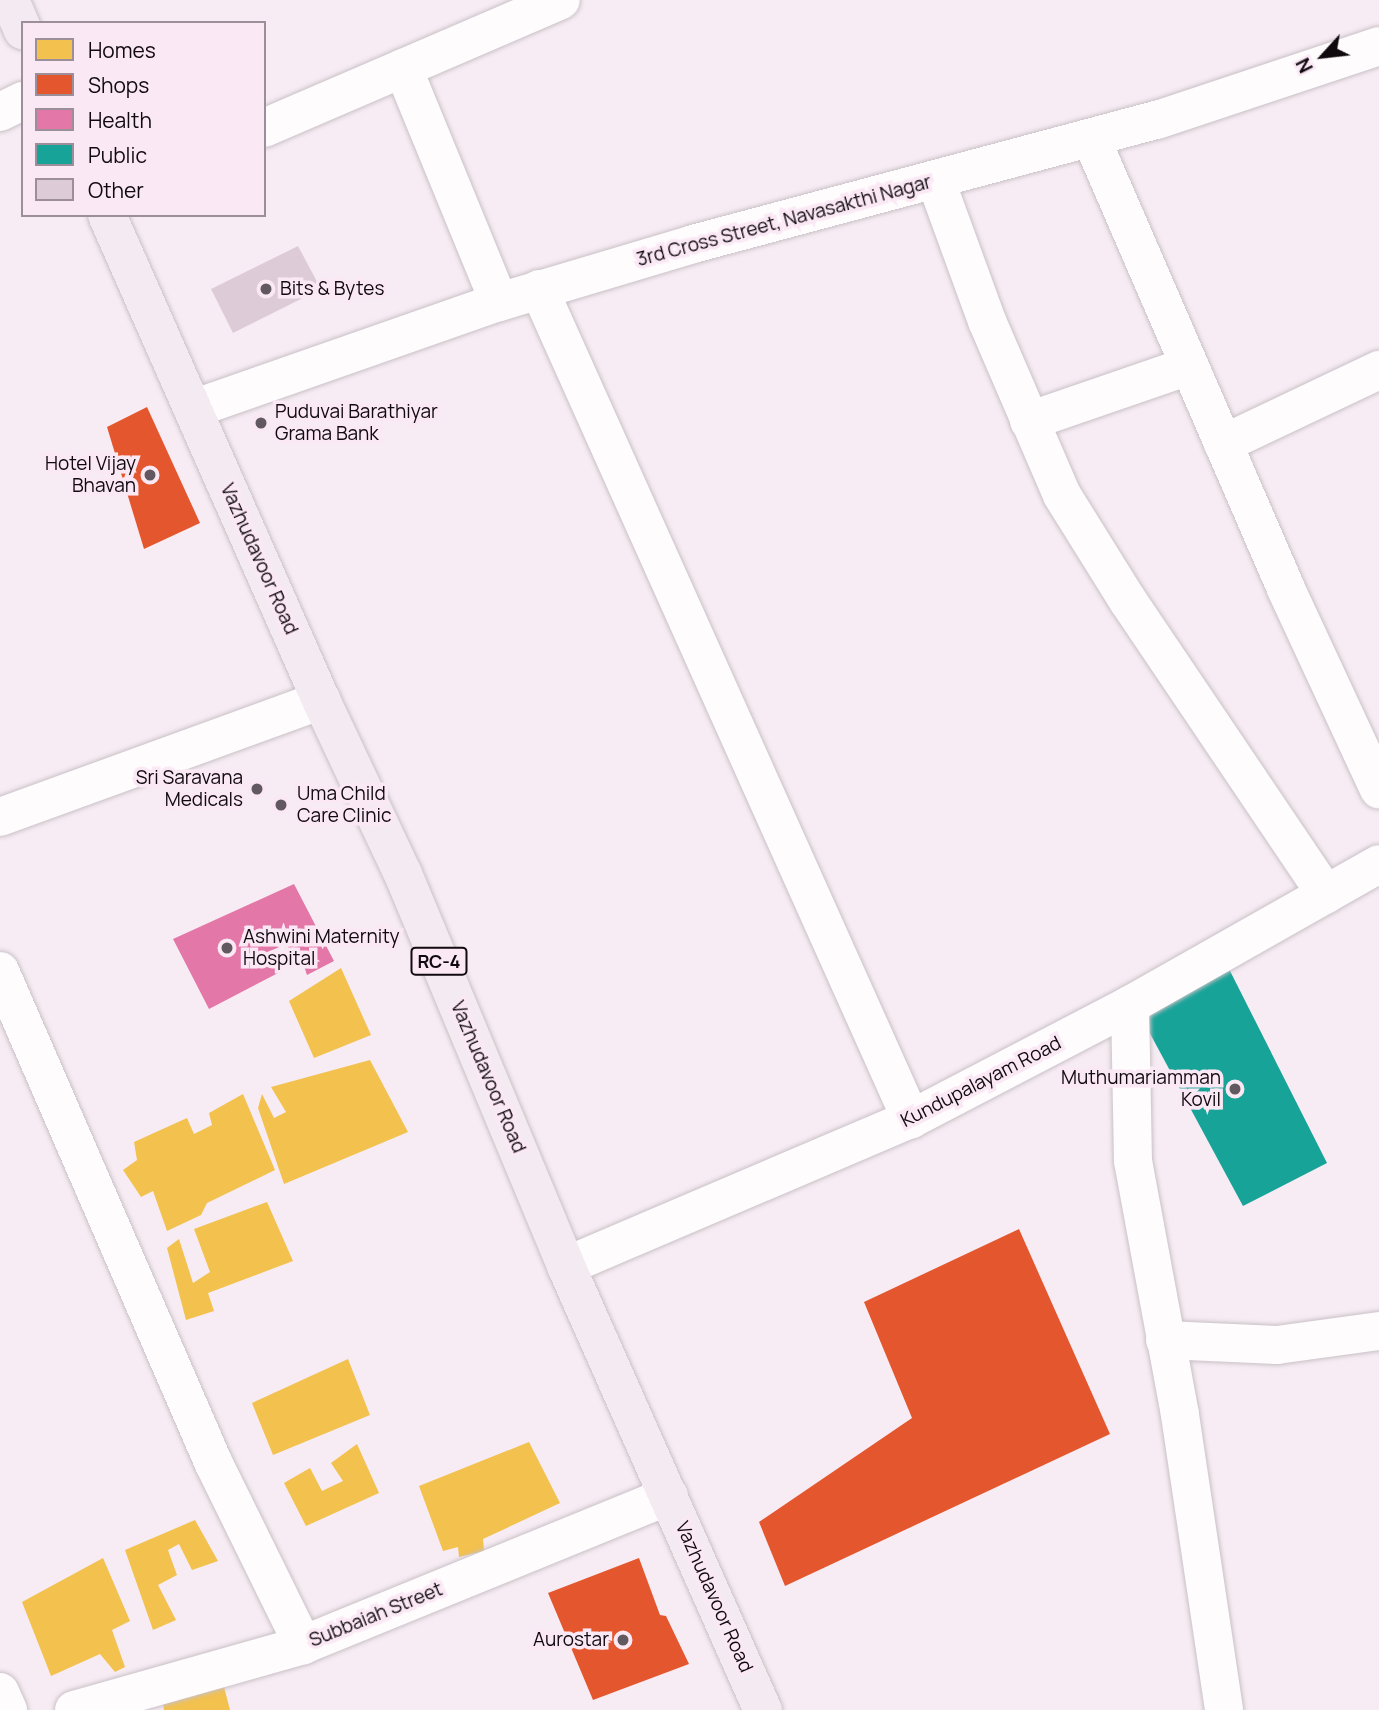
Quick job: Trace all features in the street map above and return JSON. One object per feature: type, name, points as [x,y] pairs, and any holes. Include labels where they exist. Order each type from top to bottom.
[{"type":"main road","points":[[10,0],[21,25]]},
{"type":"main road","name":"Vazhudavoor Road","points":[[108,217],[320,700],[403,874],[566,1266],[763,1710]]},
{"type":"street","points":[[266,127],[561,0]]},
{"type":"street","name":"3rd Cross Street, Navasakthi Nagar","points":[[193,409],[539,289],[693,244],[1157,120],[1379,46]]},
{"type":"street","points":[[403,68],[499,302]]},
{"type":"street","points":[[0,112],[21,103]]},
{"type":"street","points":[[1091,138],[1354,741],[1379,789]]},
{"type":"street","points":[[936,181],[987,321],[1062,495],[1128,601],[1326,894]]},
{"type":"street","points":[[539,289],[911,1119]]},
{"type":"street","points":[[1029,421],[1189,366]]},
{"type":"street","points":[[1223,444],[1379,370]]},
{"type":"street","points":[[0,817],[320,700]]},
{"type":"street","name":"Kundupalayam Road","points":[[566,1266],[911,1119],[1130,1005],[1379,864]]},
{"type":"street","points":[[0,971],[214,1464],[303,1645]]},
{"type":"street","points":[[1130,1005],[1133,1161],[1180,1415],[1224,1710]]},
{"type":"street","points":[[1165,1340],[1277,1345],[1379,1331]]},
{"type":"street","name":"Subbaiah Street","points":[[74,1710],[303,1645],[669,1496]]},
{"type":"street","points":[[0,1692],[8,1710]]},
{"type":"building: Homes","points":[[341,968],[371,1035],[314,1058],[289,1001]]},
{"type":"building: Homes","points":[[370,1060],[408,1132],[284,1184],[258,1108],[262,1094],[274,1118],[286,1112],[271,1087]]},
{"type":"building: Homes","points":[[243,1094],[275,1170],[207,1203],[201,1215],[167,1231],[153,1191],[141,1197],[123,1170],[137,1160],[134,1142],[187,1118],[194,1134],[212,1125],[209,1113]]},
{"type":"building: Homes","points":[[267,1202],[293,1261],[208,1293],[214,1311],[186,1320],[167,1248],[179,1239],[193,1283],[210,1272],[194,1229]]},
{"type":"building: Homes","points":[[348,1359],[370,1415],[273,1455],[252,1403]]},
{"type":"building: Homes","points":[[529,1442],[560,1503],[483,1539],[484,1551],[459,1557],[458,1547],[443,1551],[419,1486]]},
{"type":"building: Homes","points":[[357,1444],[379,1493],[306,1526],[284,1483],[310,1468],[322,1491],[343,1481],[331,1463]]},
{"type":"building: Homes","points":[[195,1520],[218,1561],[192,1570],[179,1544],[168,1550],[177,1575],[158,1585],[176,1620],[153,1630],[125,1550]]},
{"type":"building: Homes","points":[[103,1558],[130,1621],[112,1630],[125,1667],[115,1672],[100,1654],[51,1676],[22,1602]]},
{"type":"building: Homes","points":[[223,1683],[230,1710],[164,1710],[163,1703]]},
{"type":"building: Shops","name":"Hotel Vijay Bhavan","points":[[147,407],[200,523],[144,549],[107,427]]},
{"type":"building: Shops","points":[[1019,1229],[1110,1434],[785,1586],[759,1522],[912,1418],[864,1302]]},
{"type":"building: Shops","name":"Aurostar","points":[[639,1558],[660,1615],[666,1616],[689,1664],[593,1700],[548,1593]]},
{"type":"building: Health","name":"Ashwini Maternity Hospital","points":[[294,884],[334,961],[307,975],[301,957],[291,962],[284,945],[270,951],[280,972],[209,1009],[173,939]]},
{"type":"building: Public","name":"Muthumariamman Kovil","points":[[1227,965],[1327,1163],[1243,1206],[1140,1015]]},
{"type":"building: Other","name":"Bits & Bytes","points":[[298,246],[321,289],[233,333],[211,289]]},
{"type":"place","name":"Bits & Bytes","points":[[266,289]]},
{"type":"place","name":"Puduvai Barathiyar Grama Bank","points":[[261,423]]},
{"type":"place","name":"Hotel Vijay Bhavan","points":[[150,475]]},
{"type":"place","name":"Sri Saravana Medicals","points":[[257,789]]},
{"type":"place","name":"Uma Child Care Clinic","points":[[281,805]]},
{"type":"place","name":"Ashwini Maternity Hospital","points":[[227,948]]},
{"type":"place","name":"Muthumariamman Kovil","points":[[1235,1089]]},
{"type":"place","name":"Aurostar","points":[[623,1640]]}]
